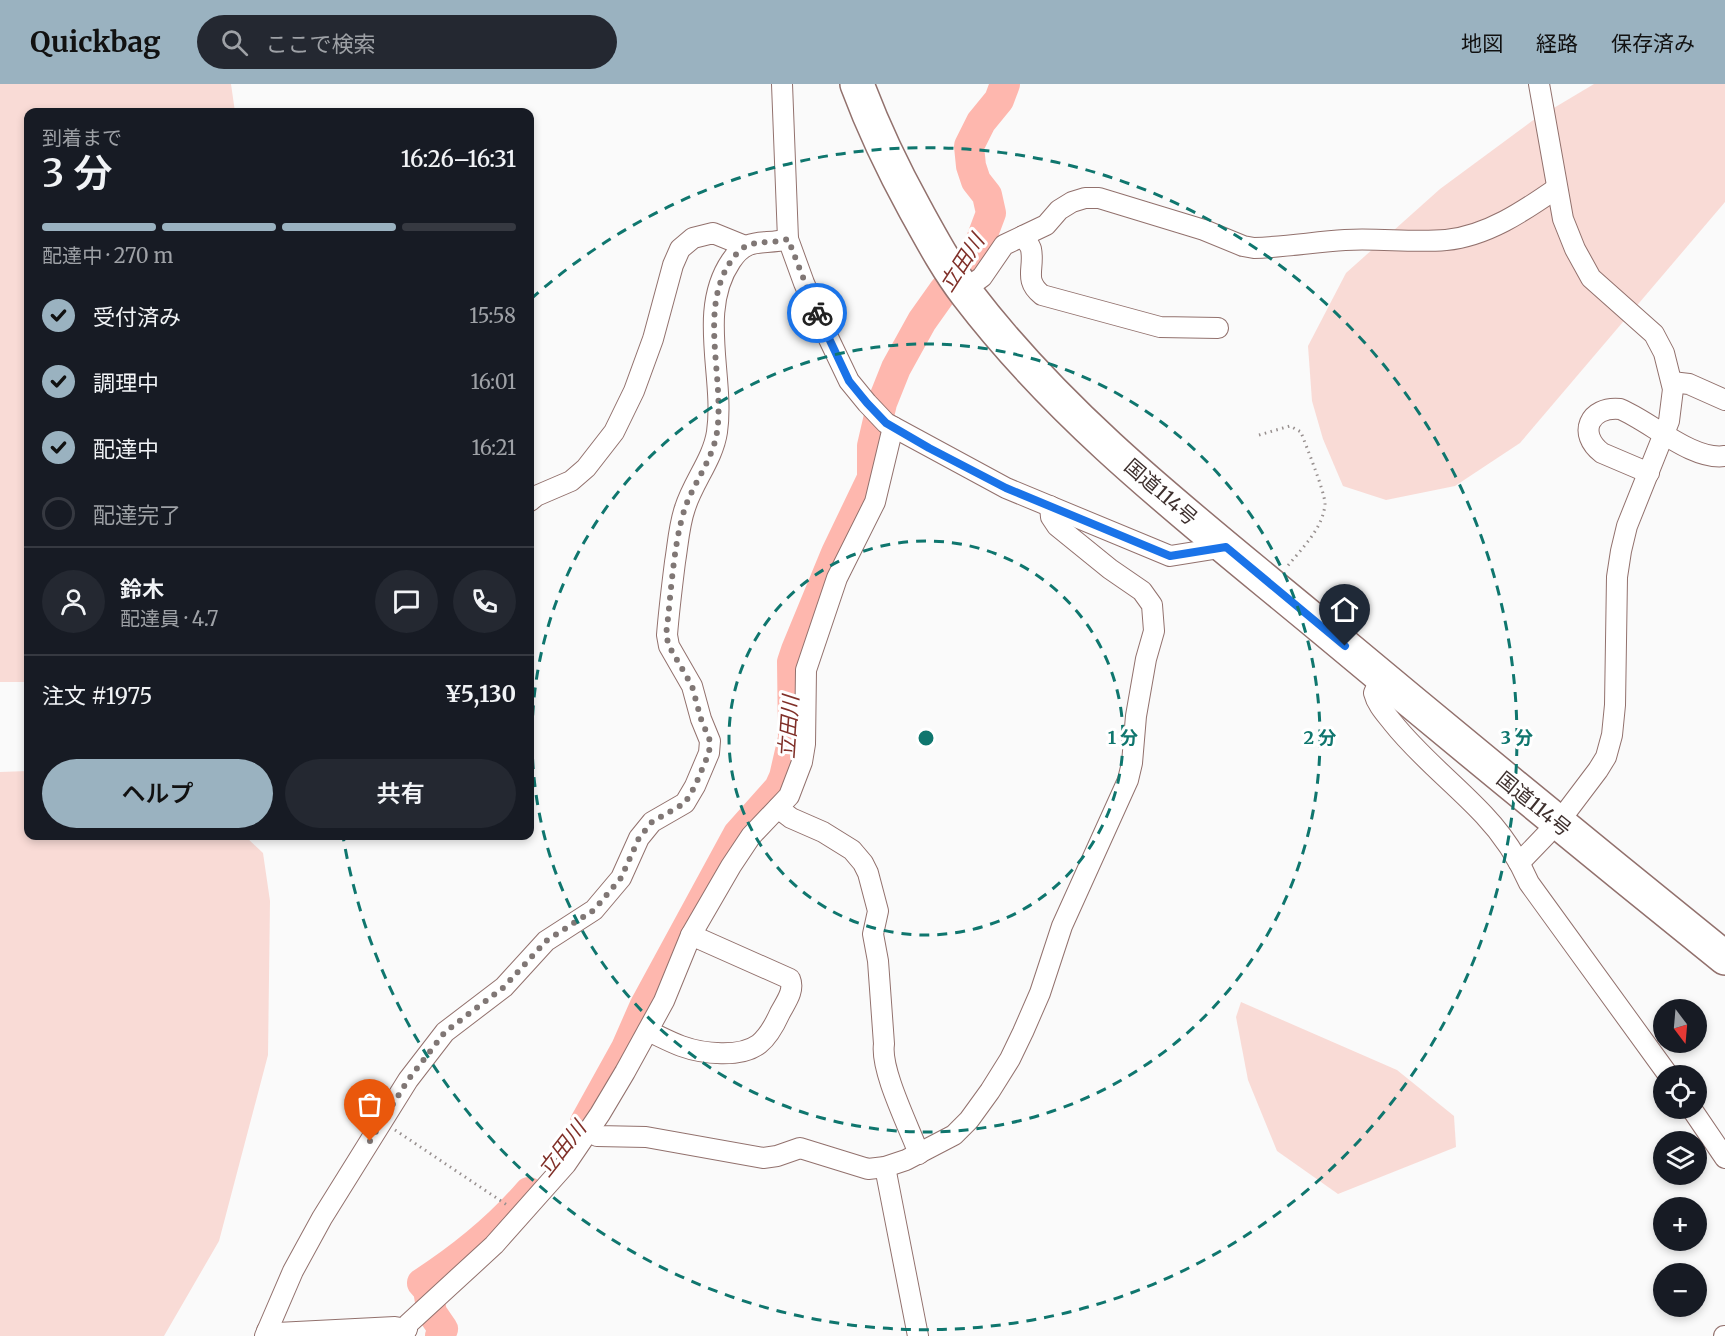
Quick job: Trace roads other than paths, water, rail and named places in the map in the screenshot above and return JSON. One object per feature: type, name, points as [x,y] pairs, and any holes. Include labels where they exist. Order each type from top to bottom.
[{"type":"highway","name":"国道114号","points":[[857,84],[894,171],[939,252],[964,290],[1028,368],[1112,450],[1226,547],[1544,813],[1725,957]]},
{"type":"street","points":[[782,84],[788,239],[804,283],[849,381],[886,423],[1006,488],[1170,556],[1226,547]]},
{"type":"street","points":[[1539,84],[1563,219],[1582,264],[1592,278],[1654,334],[1664,353],[1673,388],[1671,408],[1664,434],[1627,526],[1617,577],[1615,705],[1612,735],[1598,770],[1567,812]]},
{"type":"street","points":[[964,290],[982,277],[1004,246],[1046,225],[1054,214],[1077,200],[1092,198],[1192,226],[1254,249],[1345,240],[1446,240],[1478,232],[1509,219],[1557,188]]},
{"type":"street","points":[[534,498],[571,481],[586,468],[614,432],[634,391],[653,339],[673,265],[680,249],[693,238],[713,233],[745,246]]},
{"type":"street","points":[[1023,236],[1031,250],[1031,282],[1034,289],[1042,295],[1160,327],[1218,328]]},
{"type":"street","points":[[788,239],[754,242],[745,246],[730,262],[717,300],[714,318],[718,383],[717,434],[680,523],[666,635],[669,646],[692,686],[710,741],[709,753],[685,803],[652,822],[639,838],[621,878],[594,910],[546,941],[504,987],[445,1032],[408,1080],[317,1227],[293,1271],[266,1334],[395,1327],[405,1333],[408,1324],[494,1245],[566,1164],[600,1114],[648,1030],[664,1001],[691,935],[731,866],[752,836],[789,796],[802,762],[805,744],[806,670],[837,578],[875,502],[893,427]]},
{"type":"street","points":[[1672,382],[1689,384],[1725,400]]},
{"type":"street","points":[[1649,472],[1596,449],[1588,433],[1590,420],[1601,411],[1612,408],[1620,409],[1708,456],[1725,456]]},
{"type":"street","points":[[588,1131],[597,1136],[646,1137],[763,1158],[800,1148],[868,1169],[885,1167],[919,1154],[954,1135],[969,1120],[1010,1059],[1040,993],[1062,926],[1128,780],[1132,763],[1136,716],[1146,659],[1154,631],[1152,605],[1143,591],[1056,526],[1051,517],[1050,506]]},
{"type":"street","points":[[1382,677],[1374,693],[1375,700],[1411,746],[1484,815],[1511,849],[1529,883],[1661,1065]]},
{"type":"street","points":[[778,808],[852,850],[868,873],[878,911],[873,934],[878,962],[884,1044],[882,1053],[919,1154]]},
{"type":"street","points":[[1519,863],[1546,835]]},
{"type":"street","points":[[648,1030],[683,1047],[706,1052],[739,1052],[756,1046],[762,1041],[773,1028],[792,990],[790,980],[691,935]]},
{"type":"street","points":[[1698,1119],[1725,1158]]},
{"type":"street","points":[[885,1167],[918,1336]]},
{"type":"waterway","name":"立田川","points":[[585,1122],[626,1048],[644,1007],[738,834],[779,788],[784,777],[793,738],[792,662],[836,553],[872,478],[872,446],[882,403],[896,368],[922,321],[944,290],[968,263],[979,245],[991,213],[987,195],[976,181],[971,166],[969,146],[981,122],[999,100],[1005,84]]},
{"type":"waterway","name":"立田川","points":[[440,1336],[443,1329],[432,1313],[428,1290],[422,1283],[479,1241],[529,1192]]}]
